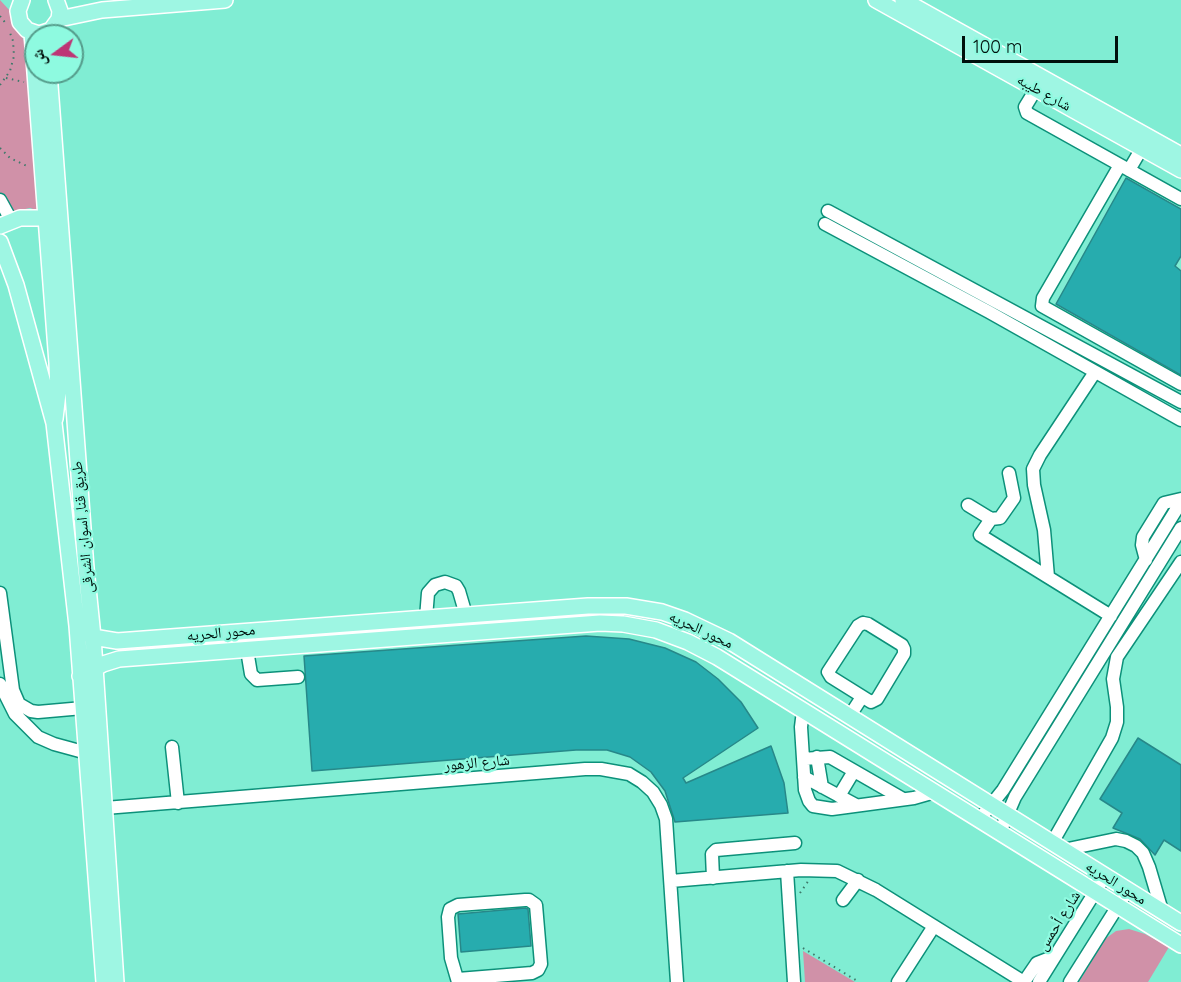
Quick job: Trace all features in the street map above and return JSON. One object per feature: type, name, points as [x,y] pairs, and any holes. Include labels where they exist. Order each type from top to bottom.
[{"type":"main road","points":[[21,0],[18,17],[24,26]]},
{"type":"main road","points":[[56,0],[59,7],[59,19],[56,24]]},
{"type":"main road","points":[[59,19],[102,9],[225,0]]},
{"type":"main road","name":"شارع طيبه","points":[[876,0],[965,41]]},
{"type":"main road","name":"شارع طيبه","points":[[903,0],[1033,82],[1137,140],[1181,170]]},
{"type":"main road","name":"طريق قنا, اسوان الشرقى","points":[[50,84],[93,637],[116,982]]},
{"type":"main road","points":[[37,86],[58,380],[54,423]]},
{"type":"main road","name":"شارع طيبه","points":[[1137,140],[1181,155]]},
{"type":"main road","points":[[5,223],[29,216],[47,218]]},
{"type":"main road","name":"طريق قنا, اسوان الشرقى","points":[[0,242],[16,285],[54,423],[76,626],[104,982]]},
{"type":"main road","name":"محور الحريه","points":[[76,626],[93,637],[117,641],[601,605],[662,612],[690,622],[729,641],[1181,923]]},
{"type":"main road","name":"محور الحريه","points":[[80,676],[95,667],[120,659],[589,624],[623,624],[656,630],[688,642],[717,657],[1181,945]]},
{"type":"street","points":[[1033,82],[1025,107],[1028,113],[1181,199]]},
{"type":"street","points":[[1137,140],[1124,168],[1042,298],[1042,306],[1181,384]]},
{"type":"street","points":[[0,200],[5,223]]},
{"type":"street","points":[[828,211],[1181,402]]},
{"type":"street","points":[[825,224],[1181,420]]},
{"type":"street","points":[[1048,577],[1044,530],[1034,485],[1033,469],[1095,372]]},
{"type":"street","points":[[968,505],[991,519],[1003,515],[1014,498],[1009,473]]},
{"type":"street","points":[[979,820],[1003,790],[1181,500]]},
{"type":"street","points":[[991,519],[980,535],[1111,616]]},
{"type":"street","points":[[1000,832],[1006,815],[1121,622],[1181,528]]},
{"type":"street","points":[[1057,847],[1112,738],[1117,722],[1113,679],[1113,668],[1117,657],[1181,562]]},
{"type":"street","points":[[426,618],[428,593],[435,585],[446,582],[456,586],[466,615]]},
{"type":"street","points":[[0,593],[11,699],[15,714],[38,737],[70,750],[87,753]]},
{"type":"street","points":[[866,623],[902,645],[904,651],[877,699],[871,702],[862,697],[831,677],[828,672],[858,626],[866,623]]},
{"type":"street","points":[[247,650],[251,674],[257,680],[298,677]]},
{"type":"street","points":[[0,684],[11,699],[31,711],[83,708]]},
{"type":"street","points":[[849,717],[862,697]]},
{"type":"street","points":[[803,711],[802,759],[806,796],[813,806],[825,809],[903,799],[934,792]]},
{"type":"street","points":[[172,747],[178,803]]},
{"type":"street","points":[[817,757],[822,787]]},
{"type":"street","points":[[802,759],[830,757],[903,799]]},
{"type":"street","name":"شارع الزهور","points":[[105,808],[585,769],[629,774],[653,792],[661,805],[668,834],[677,982]]},
{"type":"street","points":[[839,796],[854,771]]},
{"type":"street","points":[[804,777],[856,805]]},
{"type":"street","points":[[1057,847],[1116,840],[1126,841],[1136,846],[1143,853],[1149,867],[1162,911]]},
{"type":"street","points":[[713,878],[712,854],[716,850],[795,843]]},
{"type":"street","points":[[672,881],[787,872],[826,870],[837,872],[858,880],[1024,982],[1037,963],[1055,956]]},
{"type":"street","points":[[787,872],[794,982]]},
{"type":"street","name":"شارع أحمس","points":[[1039,982],[1105,876]]},
{"type":"street","points":[[843,900],[858,880]]},
{"type":"street","points":[[1070,982],[1128,890]]},
{"type":"street","points":[[525,900],[536,905],[541,964],[538,970],[532,973],[458,981],[451,958],[448,917],[450,909],[458,905],[525,900]]},
{"type":"street","points":[[898,982],[934,926]]},
{"type":"path","points":[[0,16],[11,33],[14,48],[13,64],[0,85]]},
{"type":"path","points":[[6,78],[37,86]]},
{"type":"path","points":[[0,148],[18,162],[44,169]]},
{"type":"path","points":[[798,896],[810,879]]},
{"type":"path","points":[[802,958],[801,947],[859,982]]},
{"type":"shaded area","points":[[0,0],[12,13],[24,41],[24,84],[30,84],[39,211],[30,208],[11,212],[0,193]]},
{"type":"shaded area","points":[[1129,929],[1145,934],[1169,947],[1148,982],[1079,982],[1105,939],[1116,931]]},
{"type":"shaded area","points":[[803,951],[855,982],[805,982]]},
{"type":"building","points":[[1126,178],[1181,209],[1181,256],[1175,266],[1181,271],[1181,375],[1056,304]]},
{"type":"building","points":[[586,636],[629,639],[665,648],[696,662],[718,679],[741,702],[758,728],[683,778],[686,783],[771,746],[784,783],[788,813],[675,822],[665,791],[651,772],[630,757],[607,750],[576,750],[312,771],[304,656]]},
{"type":"building","points":[[1138,738],[1181,765],[1181,851],[1164,840],[1155,855],[1140,839],[1113,828],[1122,813],[1100,799]]},
{"type":"building","points":[[528,909],[531,946],[461,952],[458,914]]}]
